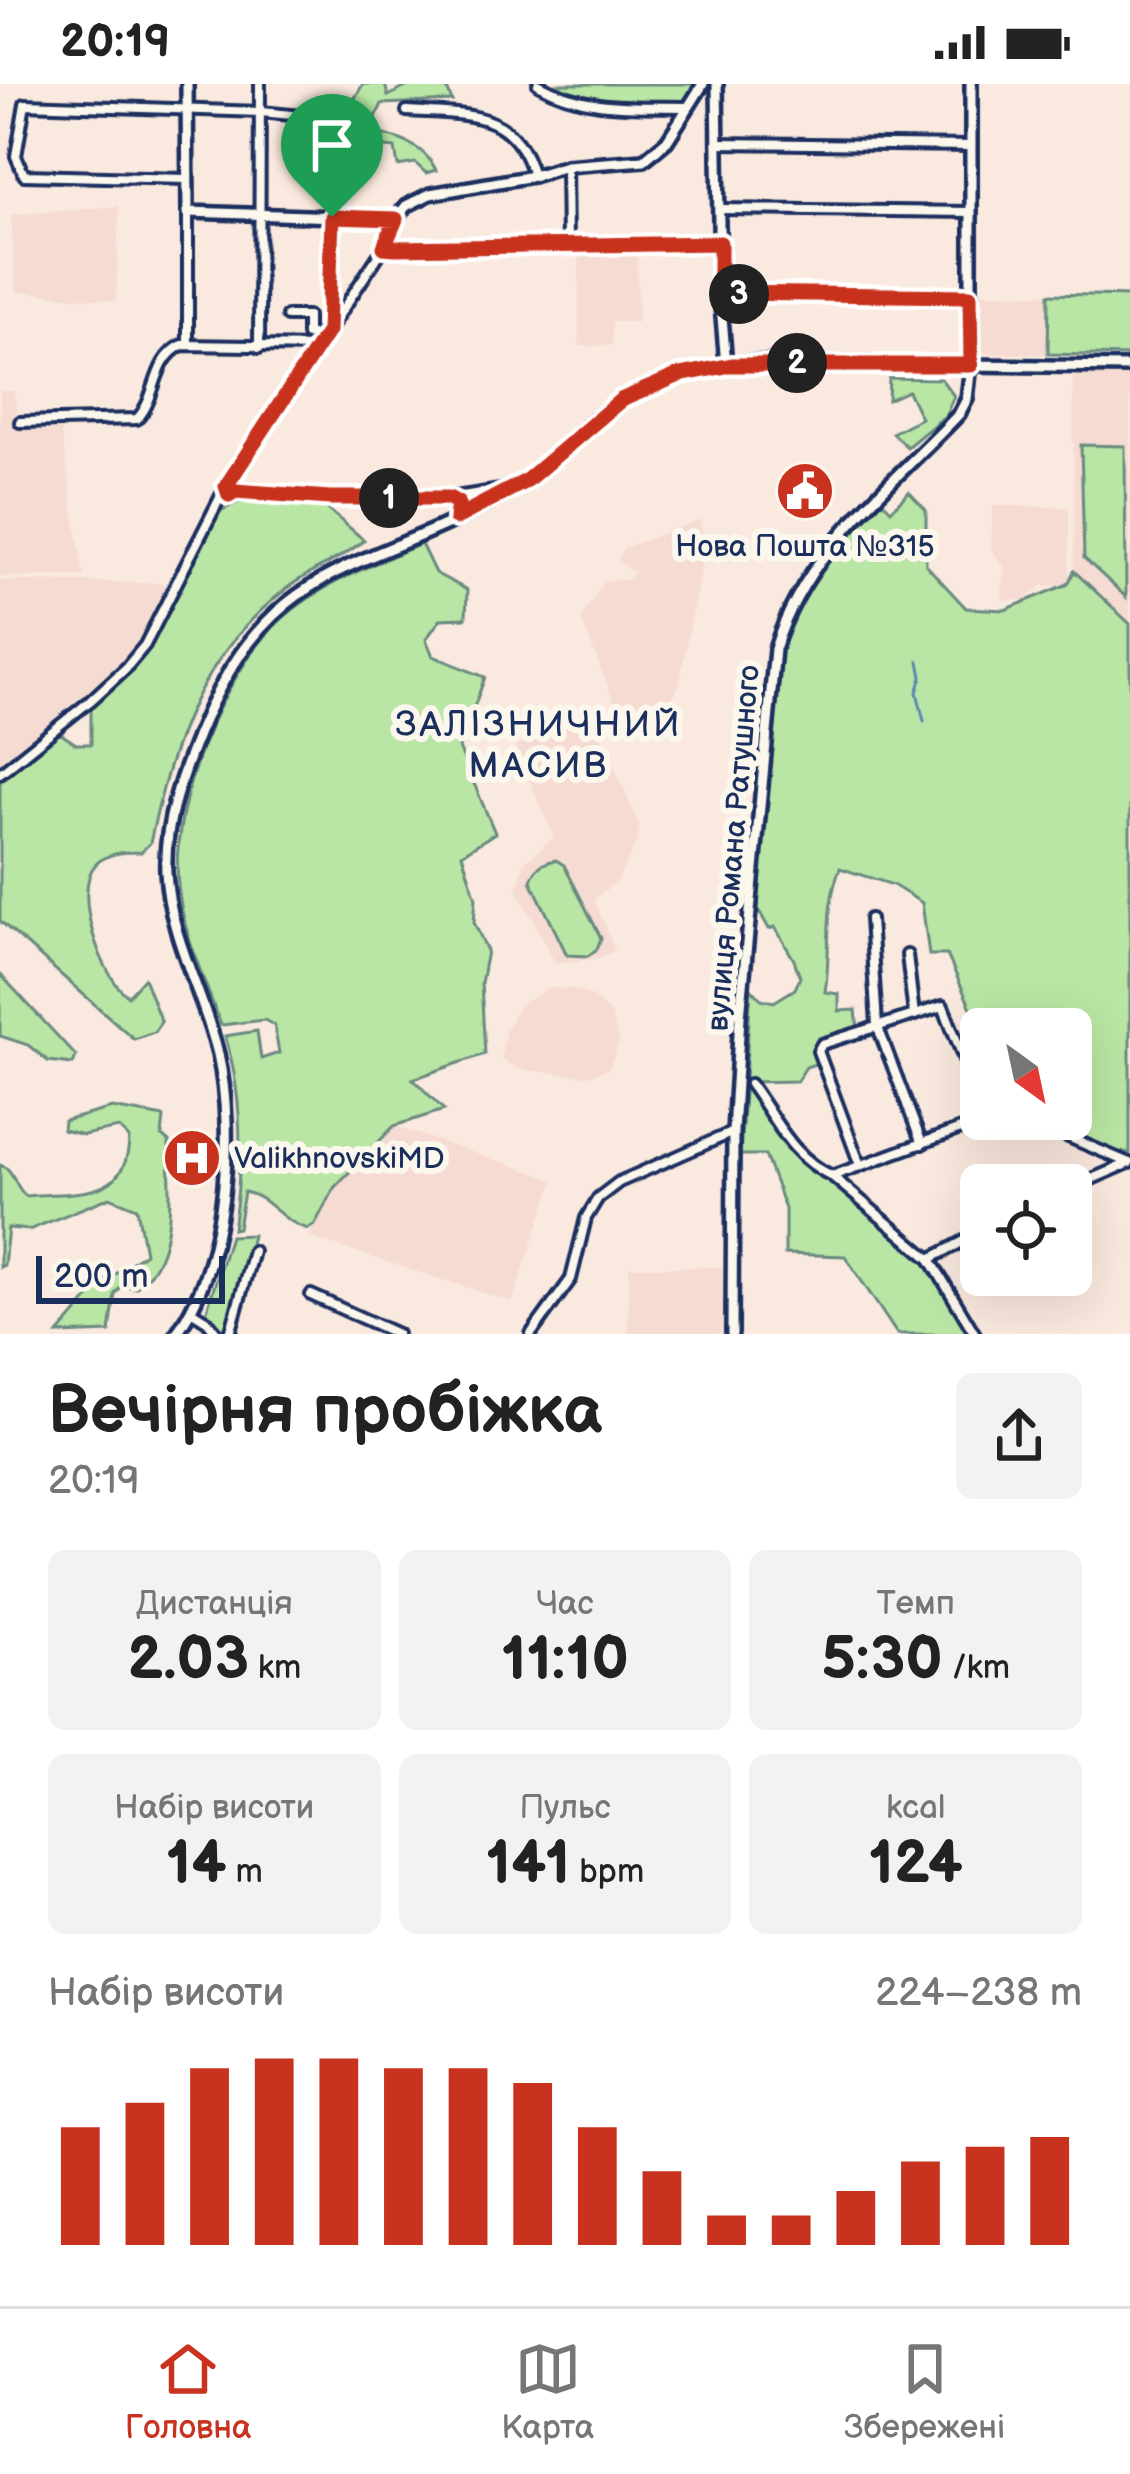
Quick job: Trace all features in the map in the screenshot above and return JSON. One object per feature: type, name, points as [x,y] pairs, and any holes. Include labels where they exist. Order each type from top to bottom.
[{"type":"street","points":[[187,84],[188,345]]},
{"type":"street","points":[[259,348],[260,84]]},
{"type":"street","points":[[538,84],[585,105],[689,107]]},
{"type":"street","points":[[0,773],[126,668],[145,645],[230,489],[406,206],[430,194],[566,166],[644,160],[667,141],[703,84]]},
{"type":"street","points":[[717,84],[720,293],[726,365]]},
{"type":"street","name":"вулиця Романа Ратушного","points":[[732,1334],[733,1132],[771,670],[782,626],[801,586],[826,552],[959,414],[967,399],[971,84]]},
{"type":"street","points":[[186,179],[24,175],[16,156],[25,104],[332,119],[328,331]]},
{"type":"street","points":[[407,111],[494,122],[514,134],[526,151],[533,176]]},
{"type":"street","points":[[719,142],[971,146]]},
{"type":"street","points":[[566,166],[566,245]]},
{"type":"street","points":[[720,209],[971,212]]},
{"type":"street","points":[[188,212],[396,219]]},
{"type":"street","points":[[384,247],[720,243]]},
{"type":"street","points":[[720,293],[970,296]]},
{"type":"street","points":[[287,316],[328,317]]},
{"type":"street","points":[[307,316],[307,335],[314,335],[318,347]]},
{"type":"street","points":[[20,422],[137,419],[144,413],[169,352],[188,345],[318,347]]},
{"type":"street","points":[[176,1334],[206,1275],[216,1232],[223,1190],[225,1112],[218,1054],[168,894],[166,852],[179,787],[223,678],[269,617],[324,577],[515,488],[621,400],[658,382],[726,365],[1130,367]]},
{"type":"street","points":[[230,489],[330,498],[449,498],[515,488]]},
{"type":"street","points":[[449,498],[458,503],[456,518]]},
{"type":"street","points":[[870,919],[877,1025],[922,1144]]},
{"type":"street","points":[[907,955],[914,1015]]},
{"type":"street","points":[[860,1166],[818,1051],[822,1044],[943,1006],[960,1049]]},
{"type":"street","points":[[750,1084],[785,1140],[930,1259],[975,1334]]},
{"type":"street","points":[[832,1176],[960,1130]]},
{"type":"street","points":[[531,1334],[571,1279],[586,1218],[598,1198],[619,1182],[733,1132]]},
{"type":"street","points":[[1076,1140],[1130,1163]]},
{"type":"street","points":[[1092,1179],[1130,1163]]},
{"type":"street","points":[[930,1259],[960,1243]]},
{"type":"street","points":[[230,1334],[253,1251]]},
{"type":"street","points":[[310,1295],[397,1334]]},
{"type":"street","points":[[191,1311],[218,1334]]},
{"type":"shaded area","points":[[119,206],[116,301],[16,291],[11,215]]},
{"type":"shaded area","points":[[579,246],[637,246],[638,322],[612,322],[612,345],[579,346]]},
{"type":"shaded area","points":[[977,293],[1049,294],[1048,354],[985,353],[977,345]]},
{"type":"shaded area","points":[[1073,372],[1130,373],[1130,624],[1074,571]]},
{"type":"shaded area","points":[[0,391],[14,391],[17,416],[58,414],[84,576],[0,577]]},
{"type":"shaded area","points":[[993,506],[1069,507],[1069,586],[1043,585],[1026,600],[1002,600],[1004,567],[991,548]]},
{"type":"shaded area","points":[[700,520],[704,550],[679,685],[660,708],[623,724],[581,619],[604,581],[627,580],[634,573],[617,560],[624,548]]},
{"type":"shaded area","points":[[0,581],[161,583],[166,587],[147,628],[124,661],[0,763]]},
{"type":"shaded area","points":[[592,714],[639,825],[638,840],[617,881],[594,899],[615,950],[600,958],[555,963],[517,889],[524,863],[554,837],[515,746]]},
{"type":"shaded area","points":[[550,988],[574,989],[591,996],[610,1013],[619,1042],[609,1069],[588,1076],[517,1069],[501,1058],[505,1032],[519,1005]]},
{"type":"shaded area","points":[[394,1126],[554,1180],[512,1302],[309,1237],[332,1188]]},
{"type":"shaded area","points":[[629,1267],[722,1267],[723,1334],[628,1334]]},
{"type":"green space","points":[[363,84],[385,84],[388,96],[412,84],[445,84],[452,101],[382,104],[373,123],[379,134],[419,150],[436,170],[426,173],[415,163],[398,166],[395,148],[378,146],[365,170],[353,170],[357,116],[349,108]]},
{"type":"green space","points":[[552,84],[698,84],[687,103],[597,102],[550,88]]},
{"type":"green space","points":[[1049,294],[1130,296],[1130,356],[1048,354]]},
{"type":"green space","points":[[889,378],[941,379],[954,396],[945,416],[907,447],[892,433],[921,418],[908,391],[888,400]]},
{"type":"green space","points":[[1081,445],[1125,446],[1126,597],[1084,558]]},
{"type":"green space","points":[[909,492],[926,510],[926,565],[966,608],[1005,610],[1068,584],[1074,571],[1130,624],[1130,1153],[1090,1140],[1092,1008],[971,1008],[947,955],[929,955],[922,903],[893,885],[840,868],[830,914],[825,992],[839,994],[839,1011],[856,1010],[858,1030],[815,1050],[818,1063],[806,1067],[797,1081],[748,1082],[747,1088],[768,1111],[784,1141],[930,1259],[975,1334],[897,1334],[845,1256],[785,1254],[785,1209],[765,1155],[740,1155],[751,988],[761,999],[774,1002],[795,989],[800,977],[775,927],[769,929],[758,909],[768,749],[782,640],[791,614],[820,569],[882,501],[891,510]]},
{"type":"green space","points":[[244,500],[323,505],[364,540],[286,589],[231,643],[180,736],[150,843],[141,852],[106,857],[89,876],[88,913],[100,954],[128,996],[144,978],[161,1022],[154,1032],[134,1039],[0,921],[0,782],[58,732],[76,744],[91,744],[91,705],[147,653],[220,511]]},
{"type":"green space","points":[[421,544],[435,573],[467,590],[466,618],[441,619],[426,639],[433,656],[485,677],[459,748],[495,833],[462,854],[476,898],[474,922],[487,951],[481,983],[485,1054],[413,1079],[444,1110],[394,1126],[334,1188],[308,1229],[244,1192],[238,1228],[233,1229],[240,1130],[225,1036],[257,1031],[261,1059],[279,1053],[274,1025],[264,1020],[221,1025],[189,938],[180,903],[178,852],[192,778],[240,671],[283,618],[331,584]]},
{"type":"green space","points":[[556,860],[564,865],[601,938],[588,956],[567,955],[531,881],[540,866]]},
{"type":"green space","points":[[0,974],[76,1056],[73,1064],[48,1061],[28,1045],[0,1036]]},
{"type":"green space","points":[[112,1108],[164,1117],[162,1136],[169,1142],[170,1180],[165,1241],[149,1275],[135,1288],[122,1285],[115,1294],[110,1332],[58,1334],[102,1283],[145,1253],[137,1208],[110,1197],[29,1230],[8,1228],[0,1267],[0,1165],[9,1170],[26,1196],[80,1192],[109,1183],[126,1159],[129,1138],[119,1128],[83,1135],[63,1130],[64,1121]]},
{"type":"green space","points":[[252,1235],[236,1307],[228,1327],[220,1329],[206,1313],[230,1236]]},
{"type":"waterway","points":[[919,661],[922,677],[917,692],[924,721]]},
{"type":"place","name":"Нова Пошта №315","points":[[805,491]]},
{"type":"place","name":"ValikhnovskiMD","points":[[192,1158]]},
{"type":"district","name":"ЗАЛІЗНИЧНИЙ МАСИВ","points":[[539,744]]},
{"type":"route","points":[[332,217],[396,219],[384,247],[395,248],[720,243],[720,293],[970,296],[971,365],[732,365],[679,375],[621,400],[526,481],[456,518],[458,503],[449,498],[330,498],[236,491],[229,495],[226,486],[328,331],[332,217]]}]
